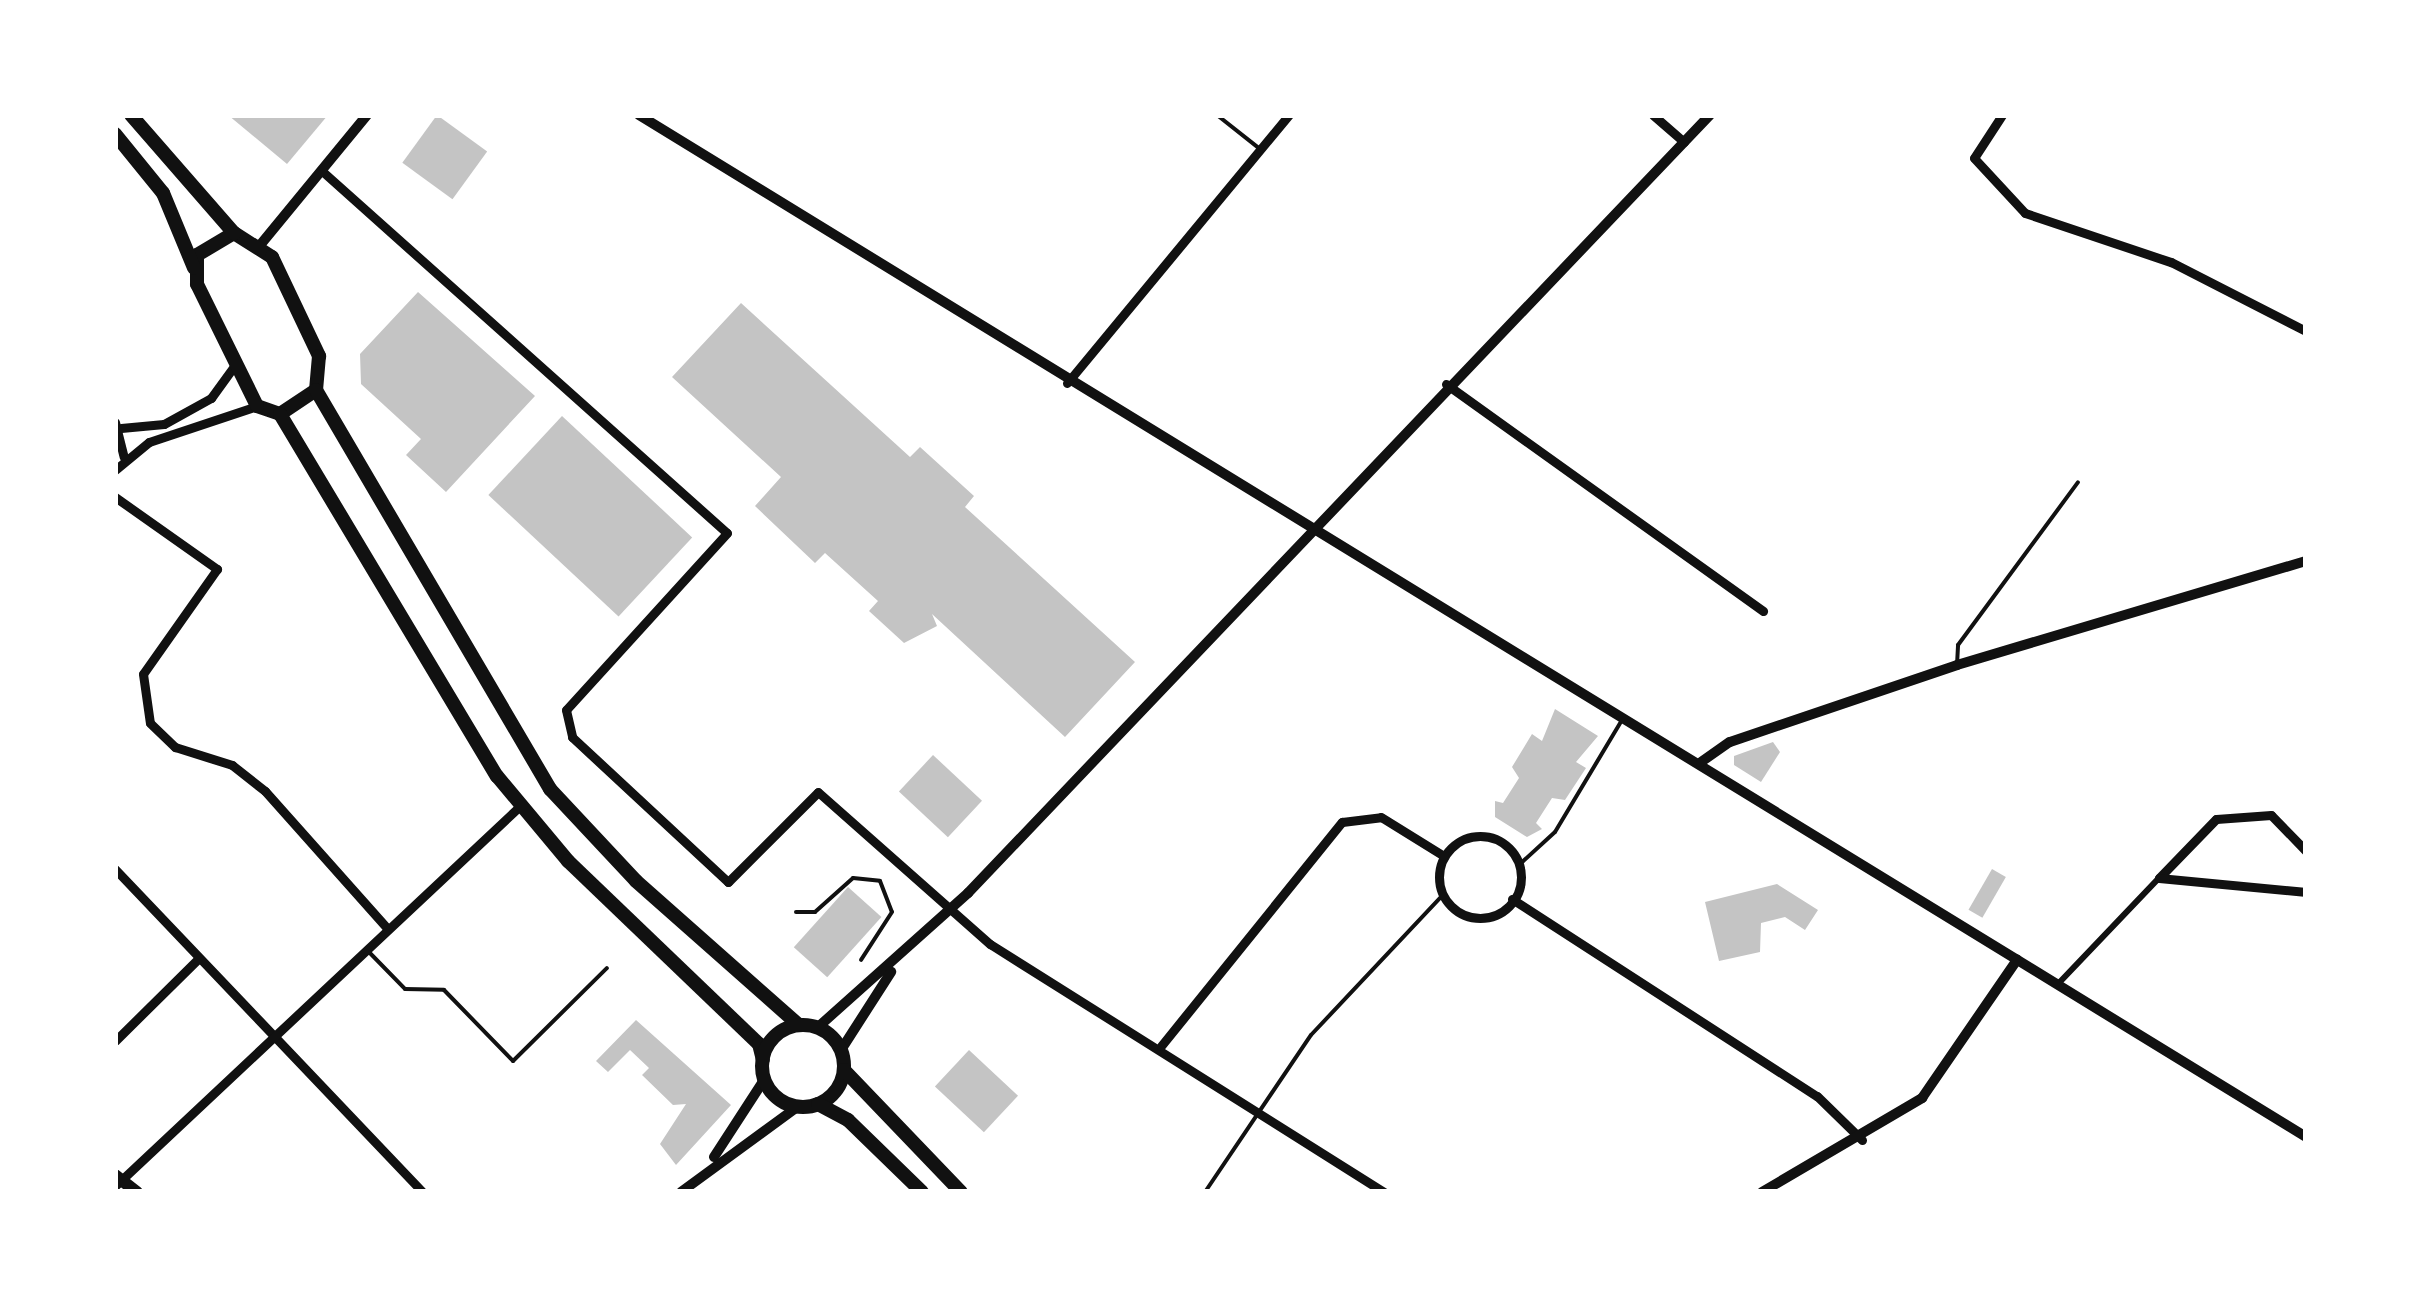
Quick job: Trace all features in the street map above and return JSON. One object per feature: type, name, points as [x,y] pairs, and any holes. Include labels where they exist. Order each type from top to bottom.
[{"type":"main road","points":[[131,115],[234,233],[261,244],[319,356],[316,390],[550,789],[708,949],[799,1026]]},
{"type":"main road","points":[[115,134],[163,192],[234,366],[256,406],[280,414],[520,806],[759,1044],[764,1080],[797,1107],[818,1104],[848,1120],[922,1192]]},
{"type":"main road","points":[[194,268],[208,243],[234,233]]},
{"type":"main road","points":[[280,414],[316,390]]},
{"type":"main road","points":[[762,1060],[775,1036],[799,1026],[817,1028],[841,1050],[844,1070],[866,1101],[961,1192]]},
{"type":"main road","points":[[818,1104],[844,1070]]},
{"type":"main road","points":[[116,1179],[137,1192]]},
{"type":"street","points":[[261,244],[367,115]]},
{"type":"street","points":[[638,115],[1308,532],[1701,762],[2306,1137]]},
{"type":"street","points":[[1066,383],[1289,115]]},
{"type":"street","points":[[1653,115],[1684,142]]},
{"type":"street","points":[[817,1028],[894,967],[948,912],[1446,384],[1710,115]]},
{"type":"street","points":[[2002,115],[1974,158],[2024,213],[2171,262],[2306,331]]},
{"type":"street","points":[[322,171],[727,533],[563,724],[728,882],[818,792],[948,912],[1384,1192]]},
{"type":"street","points":[[124,458],[118,425],[164,424],[212,398],[234,366]]},
{"type":"street","points":[[1446,384],[1764,611]]},
{"type":"street","points":[[115,470],[124,458],[256,406]]},
{"type":"street","points":[[115,497],[217,569],[143,674],[150,723],[176,747],[232,765],[266,791],[387,928]]},
{"type":"street","points":[[1701,762],[1730,742],[1957,664],[2306,561]]},
{"type":"street","points":[[116,1179],[276,1036],[520,806]]},
{"type":"street","points":[[2057,984],[2216,819],[2271,815],[2306,851]]},
{"type":"street","points":[[1161,1046],[1342,822],[1380,817],[1444,856]]},
{"type":"street","points":[[1487,836],[1520,864],[1512,899],[1499,916],[1477,920],[1442,896],[1444,856],[1487,836]]},
{"type":"street","points":[[115,869],[424,1192]]},
{"type":"street","points":[[2160,878],[2306,892]]},
{"type":"street","points":[[1512,899],[1817,1096],[1862,1140]]},
{"type":"street","points":[[115,1041],[198,958]]},
{"type":"street","points":[[1762,1192],[1862,1140],[1932,1086],[2017,960]]},
{"type":"street","points":[[841,1050],[894,967]]},
{"type":"street","points":[[681,1192],[751,1111],[764,1080]]},
{"type":"street","points":[[699,1174],[797,1107]]},
{"type":"lane","points":[[1218,115],[1260,149]]},
{"type":"lane","points":[[1957,664],[1958,645],[2078,482]]},
{"type":"lane","points":[[1520,864],[1556,832],[1624,716]]},
{"type":"lane","points":[[796,912],[815,912],[853,878],[880,880],[892,912],[861,960]]},
{"type":"lane","points":[[1205,1192],[1256,1109],[1442,896]]},
{"type":"lane","points":[[367,950],[405,990],[444,990],[513,1061],[607,968]]},
{"type":"lane","points":[[116,1179],[129,1192]]},
{"type":"building","points":[[228,115],[328,115],[287,164]]},
{"type":"building","points":[[437,115],[487,151],[452,199],[402,163]]},
{"type":"building","points":[[418,292],[535,396],[446,492],[406,455],[421,439],[361,384],[360,354]]},
{"type":"building","points":[[741,303],[910,457],[920,447],[974,496],[965,507],[1135,662],[1065,737],[932,614],[937,626],[904,643],[869,611],[878,601],[825,553],[815,563],[755,506],[781,477],[672,377]]},
{"type":"building","points":[[562,416],[692,537],[619,616],[488,495]]},
{"type":"building","points":[[1555,709],[1598,736],[1576,762],[1586,768],[1565,800],[1552,798],[1536,823],[1542,829],[1527,837],[1495,817],[1495,801],[1503,803],[1519,778],[1512,767],[1532,734],[1542,741]]},
{"type":"building","points":[[1773,742],[1780,752],[1761,782],[1734,765],[1734,756]]},
{"type":"building","points":[[933,755],[982,801],[948,837],[899,792]]},
{"type":"building","points":[[1992,869],[2006,877],[1982,918],[1968,910]]},
{"type":"building","points":[[1777,884],[1818,910],[1805,930],[1785,917],[1761,923],[1760,952],[1719,961],[1705,902]]},
{"type":"building","points":[[848,887],[881,917],[827,977],[794,947]]},
{"type":"building","points":[[636,1020],[731,1105],[676,1165],[660,1144],[686,1104],[673,1105],[642,1075],[649,1068],[630,1050],[608,1072],[596,1061]]},
{"type":"building","points":[[969,1050],[1018,1096],[984,1132],[935,1087]]}]
